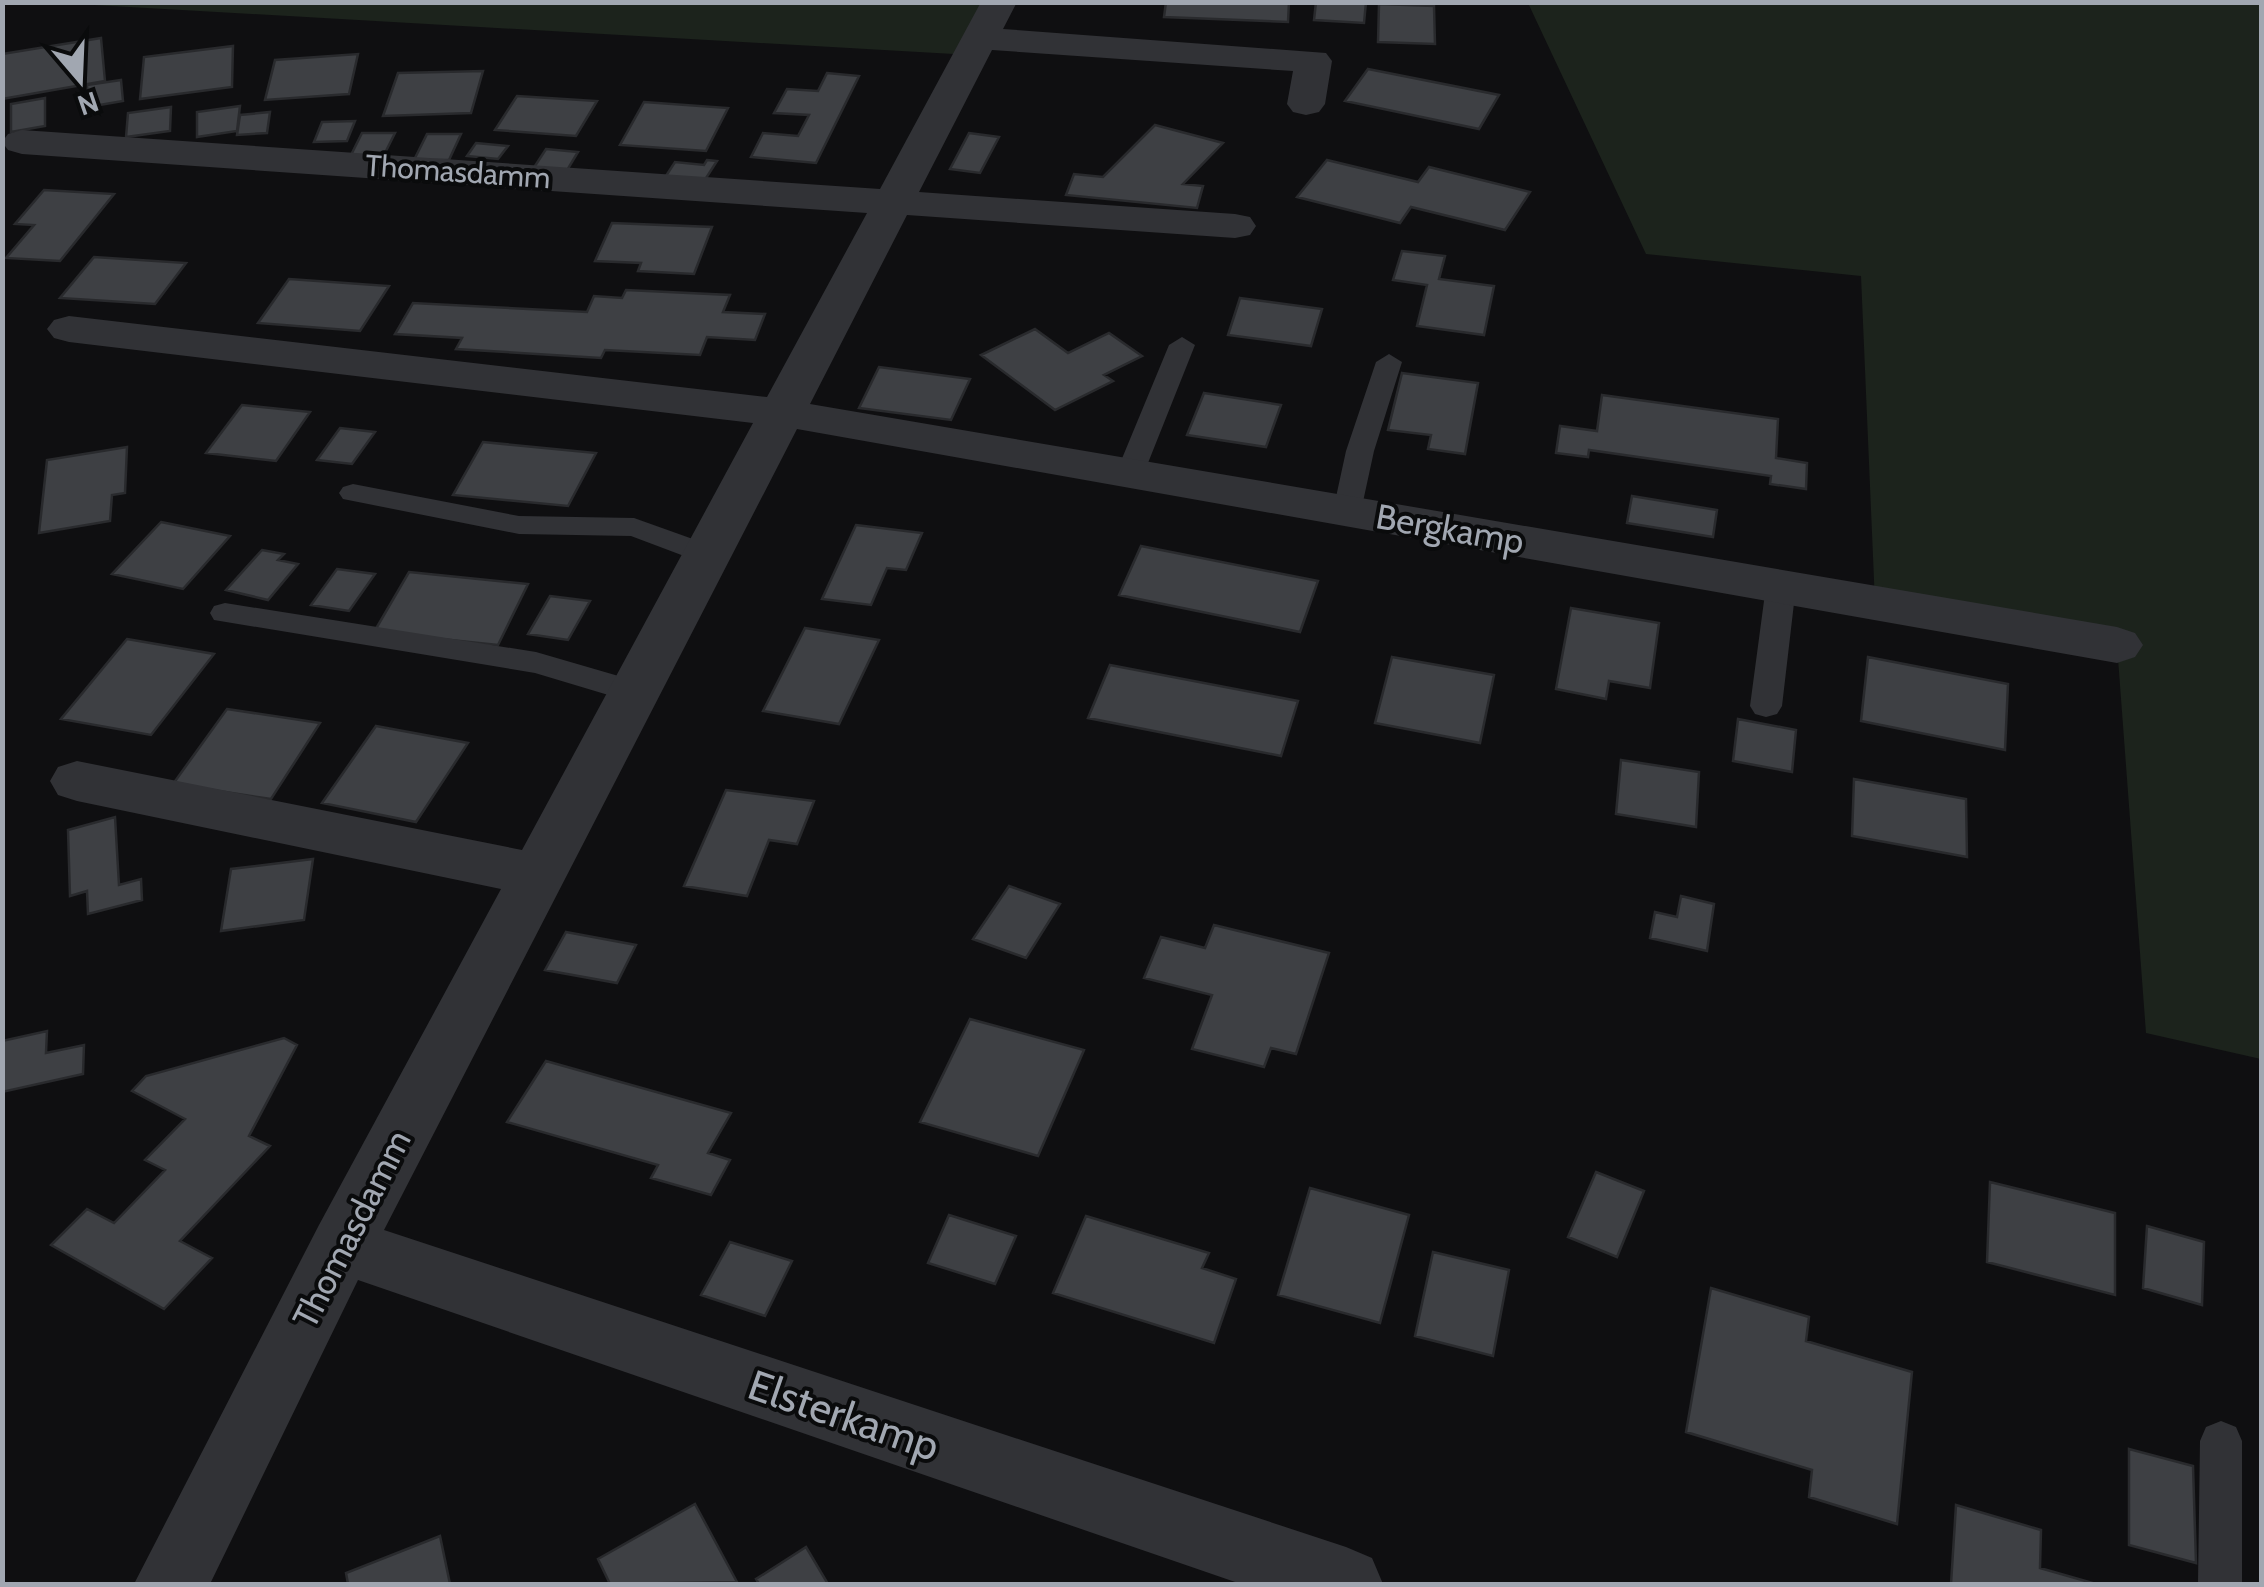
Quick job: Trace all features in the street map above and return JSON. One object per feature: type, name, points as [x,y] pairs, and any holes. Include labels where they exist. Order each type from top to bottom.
[{"type":"street","name":"Thomasdamm","points":[[170,1584],[342,1245],[989,20],[1313,60],[1306,104]]},
{"type":"street","name":"Thomasdamm","points":[[22,142],[1235,226]]},
{"type":"street","points":[[68,329],[784,414]]},
{"type":"street","name":"Bergkamp","points":[[784,414],[2117,644]]},
{"type":"street","points":[[78,781],[539,875]]},
{"type":"street","name":"Elsterkamp","points":[[342,1245],[1346,1584]]},
{"type":"lane","points":[[1130,473],[1182,345]]},
{"type":"lane","points":[[1346,511],[1360,451],[1389,362]]},
{"type":"lane","points":[[353,494],[520,525],[634,527],[708,555]]},
{"type":"lane","points":[[1766,706],[1781,586]]},
{"type":"lane","points":[[225,613],[536,663],[635,692]]},
{"type":"lane","points":[[2220,1584],[2221,1442]]},
{"type":"shaded area","points":[[59,3],[999,3],[971,55]]},
{"type":"shaded area","points":[[1528,3],[2261,3],[2261,1059],[2146,1033],[2117,645],[1875,603],[1861,276],[1646,254]]},
{"type":"building","points":[[1166,2],[1289,2],[1288,22],[1164,17]]},
{"type":"building","points":[[1316,2],[1366,2],[1364,23],[1314,20]]},
{"type":"building","points":[[1379,4],[1434,6],[1435,44],[1378,42]]},
{"type":"building","points":[[101,38],[105,81],[2,99],[2,54]]},
{"type":"building","points":[[233,46],[232,87],[140,99],[144,57]]},
{"type":"building","points":[[358,54],[349,94],[265,100],[275,60]]},
{"type":"building","points":[[1368,69],[1499,95],[1479,129],[1345,101]]},
{"type":"building","points":[[483,71],[471,113],[383,116],[398,73]]},
{"type":"building","points":[[827,73],[859,76],[816,163],[751,157],[763,133],[798,136],[809,115],[774,113],[787,89],[818,91]]},
{"type":"building","points":[[121,80],[123,101],[88,107],[87,85]]},
{"type":"building","points":[[517,96],[597,101],[576,136],[495,130]]},
{"type":"building","points":[[45,98],[45,126],[11,132],[11,104]]},
{"type":"building","points":[[644,102],[728,108],[706,151],[620,145]]},
{"type":"building","points":[[240,106],[237,131],[197,137],[197,112]]},
{"type":"building","points":[[171,107],[170,131],[126,137],[128,113]]},
{"type":"building","points":[[270,112],[267,133],[237,135],[240,115]]},
{"type":"building","points":[[355,121],[347,141],[314,142],[322,122]]},
{"type":"building","points":[[1155,125],[1223,143],[1183,184],[1203,186],[1197,208],[1066,195],[1074,174],[1103,177]]},
{"type":"building","points":[[362,133],[395,133],[383,157],[350,157]]},
{"type":"building","points":[[969,133],[999,137],[980,173],[950,169]]},
{"type":"building","points":[[427,134],[461,134],[449,160],[414,160]]},
{"type":"building","points":[[476,143],[508,146],[498,159],[467,156]]},
{"type":"building","points":[[546,149],[578,152],[566,172],[533,169]]},
{"type":"building","points":[[707,160],[717,161],[701,186],[662,182],[675,162],[704,165]]},
{"type":"building","points":[[1327,160],[1418,182],[1429,167],[1530,192],[1505,230],[1411,207],[1400,223],[1297,197]]},
{"type":"building","points":[[44,190],[114,194],[60,261],[6,258],[34,225],[15,224]]},
{"type":"building","points":[[612,223],[712,227],[694,274],[638,271],[641,263],[595,261]]},
{"type":"building","points":[[1402,251],[1445,256],[1439,279],[1494,286],[1484,335],[1417,326],[1427,285],[1393,280]]},
{"type":"building","points":[[94,257],[186,263],[155,304],[60,298]]},
{"type":"building","points":[[289,279],[389,286],[360,331],[258,323]]},
{"type":"building","points":[[626,290],[730,295],[723,312],[765,314],[755,340],[707,337],[700,355],[605,350],[601,358],[456,349],[462,338],[395,334],[413,303],[587,312],[594,296],[622,298]]},
{"type":"building","points":[[1240,298],[1322,309],[1311,346],[1228,335]]},
{"type":"building","points":[[1035,329],[1068,353],[1109,333],[1142,356],[1104,375],[1113,381],[1055,410],[981,355]]},
{"type":"building","points":[[879,367],[970,379],[951,420],[859,408]]},
{"type":"building","points":[[1402,373],[1478,383],[1465,454],[1428,449],[1431,435],[1388,430]]},
{"type":"building","points":[[1204,393],[1281,405],[1266,447],[1187,435]]},
{"type":"building","points":[[1602,395],[1778,419],[1776,458],[1807,463],[1806,489],[1770,484],[1771,476],[1589,450],[1588,457],[1556,453],[1560,426],[1597,431]]},
{"type":"building","points":[[242,405],[310,412],[276,461],[206,453]]},
{"type":"building","points":[[340,428],[375,432],[352,464],[317,460]]},
{"type":"building","points":[[483,442],[596,453],[568,506],[453,495]]},
{"type":"building","points":[[127,447],[125,493],[112,495],[110,521],[39,533],[47,460]]},
{"type":"building","points":[[1632,496],[1717,510],[1713,537],[1627,523]]},
{"type":"building","points":[[161,522],[230,536],[183,589],[112,574]]},
{"type":"building","points":[[856,525],[922,533],[906,570],[887,568],[871,605],[822,599]]},
{"type":"building","points":[[1141,546],[1318,581],[1300,632],[1119,595]]},
{"type":"building","points":[[262,550],[284,554],[278,560],[298,564],[268,600],[226,590]]},
{"type":"building","points":[[337,569],[375,574],[349,611],[311,605]]},
{"type":"building","points":[[409,572],[528,584],[498,645],[374,632]]},
{"type":"building","points":[[550,596],[590,601],[568,640],[528,634]]},
{"type":"building","points":[[1571,608],[1659,623],[1650,688],[1609,681],[1606,699],[1556,689]]},
{"type":"building","points":[[805,628],[879,640],[839,724],[763,711]]},
{"type":"building","points":[[127,639],[214,654],[151,735],[61,719]]},
{"type":"building","points":[[1392,657],[1494,675],[1480,743],[1375,723]]},
{"type":"building","points":[[1868,657],[2008,684],[2005,750],[1861,721]]},
{"type":"building","points":[[1110,665],[1298,701],[1281,756],[1088,718]]},
{"type":"building","points":[[227,709],[320,723],[271,799],[173,784]]},
{"type":"building","points":[[1738,719],[1796,730],[1792,772],[1733,761]]},
{"type":"building","points":[[376,726],[468,743],[416,822],[322,803]]},
{"type":"building","points":[[1621,760],[1699,772],[1696,827],[1616,814]]},
{"type":"building","points":[[1854,779],[1966,799],[1967,857],[1852,836]]},
{"type":"building","points":[[726,790],[814,801],[797,844],[769,840],[747,896],[684,886]]},
{"type":"building","points":[[115,817],[119,885],[141,879],[142,900],[88,914],[87,891],[70,896],[68,830]]},
{"type":"building","points":[[313,859],[304,920],[221,931],[231,869]]},
{"type":"building","points":[[1009,886],[1060,904],[1026,958],[973,939]]},
{"type":"building","points":[[1681,896],[1714,904],[1707,951],[1650,938],[1655,912],[1677,917]]},
{"type":"building","points":[[1214,925],[1329,953],[1296,1054],[1271,1048],[1264,1067],[1192,1049],[1212,995],[1144,978],[1161,937],[1205,948]]},
{"type":"building","points":[[566,932],[636,945],[617,983],[545,970]]},
{"type":"building","points":[[970,1019],[1084,1050],[1038,1156],[920,1122]]},
{"type":"building","points":[[47,1031],[46,1053],[84,1045],[83,1074],[2,1092],[2,1041]]},
{"type":"building","points":[[284,1038],[297,1045],[249,1136],[270,1146],[180,1241],[212,1258],[164,1309],[51,1245],[87,1209],[114,1223],[165,1170],[145,1160],[185,1119],[132,1091],[146,1076]]},
{"type":"building","points":[[546,1061],[731,1113],[708,1153],[730,1160],[711,1195],[651,1178],[658,1165],[507,1122]]},
{"type":"building","points":[[1596,1172],[1644,1191],[1617,1257],[1568,1237]]},
{"type":"building","points":[[1990,1182],[2115,1213],[2115,1295],[1987,1262]]},
{"type":"building","points":[[1310,1188],[1409,1215],[1380,1323],[1278,1295]]},
{"type":"building","points":[[949,1215],[1016,1236],[995,1284],[928,1263]]},
{"type":"building","points":[[1086,1216],[1209,1253],[1202,1268],[1236,1279],[1214,1343],[1053,1293]]},
{"type":"building","points":[[2147,1226],[2204,1242],[2202,1305],[2143,1288]]},
{"type":"building","points":[[730,1242],[792,1261],[765,1316],[701,1295]]},
{"type":"building","points":[[1433,1252],[1509,1270],[1493,1356],[1415,1336]]},
{"type":"building","points":[[1711,1288],[1809,1317],[1806,1341],[1912,1372],[1897,1524],[1809,1497],[1812,1470],[1686,1432]]},
{"type":"building","points":[[2129,1449],[2193,1466],[2196,1563],[2129,1545]]},
{"type":"building","points":[[695,1504],[737,1582],[610,1584],[598,1559]]},
{"type":"building","points":[[1956,1505],[2041,1530],[2040,1568],[2096,1584],[1951,1584]]},
{"type":"building","points":[[440,1536],[450,1584],[348,1584],[346,1573]]},
{"type":"building","points":[[806,1547],[828,1584],[759,1584],[756,1579]]}]
